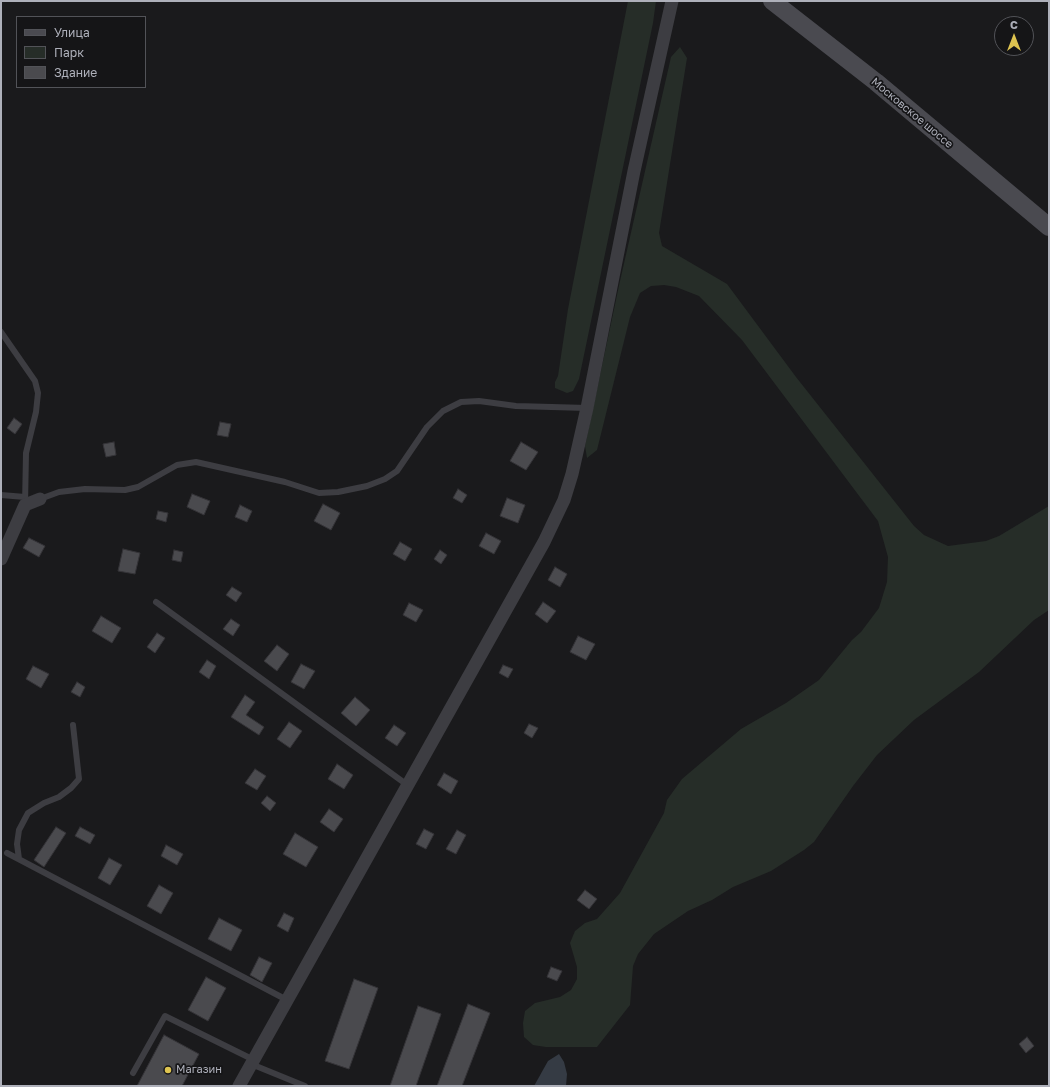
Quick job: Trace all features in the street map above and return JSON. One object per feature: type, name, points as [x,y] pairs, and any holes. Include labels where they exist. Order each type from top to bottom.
[{"type":"main road","name":"Московское шоссе","points":[[772,1],[876,82],[1049,228]]},
{"type":"street","points":[[239,1086],[406,784],[555,520],[572,474],[587,408],[634,171],[672,1]]},
{"type":"street","points":[[1,559],[25,501],[40,499]]},
{"type":"lane","points":[[1,332],[34,381],[38,393],[36,412],[26,453],[25,501],[1,495]]},
{"type":"lane","points":[[40,499],[59,492],[72,490],[125,490],[138,487],[177,465],[196,462],[285,482],[319,493],[338,492],[367,486],[385,479],[397,470],[427,427],[443,412],[461,402],[479,401],[516,406],[587,408]]},
{"type":"lane","points":[[156,602],[406,784]]},
{"type":"lane","points":[[19,859],[16,844],[19,830],[28,813],[44,802],[59,797],[71,788],[79,778],[73,725]]},
{"type":"lane","points":[[7,853],[287,1000]]},
{"type":"lane","points":[[134,1073],[165,1016],[253,1062],[305,1086]]},
{"type":"green space","points":[[628,1],[656,1],[653,23],[579,379],[573,391],[567,393],[555,388],[555,382],[558,376],[568,309]]},
{"type":"green space","points":[[680,47],[687,58],[659,233],[662,246],[727,284],[796,377],[914,526],[924,535],[948,546],[986,541],[999,536],[1049,506],[1049,610],[1034,620],[979,672],[914,720],[877,755],[853,786],[814,842],[771,871],[733,887],[712,900],[688,911],[654,934],[638,954],[633,966],[630,1005],[597,1047],[546,1047],[533,1045],[524,1037],[523,1023],[525,1011],[535,1003],[560,997],[571,990],[577,979],[577,967],[570,943],[575,931],[585,923],[597,919],[620,893],[664,813],[667,800],[682,779],[741,729],[786,703],[819,680],[852,640],[861,632],[879,608],[887,582],[888,557],[878,521],[742,340],[699,296],[676,287],[664,285],[651,286],[640,293],[630,317],[597,450],[587,458],[585,446],[620,281],[671,57]]},
{"type":"shaded area","points":[[559,1054],[564,1062],[567,1074],[566,1086],[534,1086],[548,1061]]},
{"type":"building","points":[[14,418],[22,424],[15,434],[7,428]]},
{"type":"building","points":[[220,422],[231,424],[228,437],[217,435]]},
{"type":"building","points":[[114,442],[116,455],[106,457],[103,444]]},
{"type":"building","points":[[521,442],[538,452],[526,470],[510,461]]},
{"type":"building","points":[[458,489],[467,495],[462,503],[453,498]]},
{"type":"building","points":[[192,494],[210,501],[204,515],[187,507]]},
{"type":"building","points":[[507,498],[525,505],[518,523],[500,516]]},
{"type":"building","points":[[323,504],[340,513],[331,530],[314,521]]},
{"type":"building","points":[[240,505],[252,511],[247,522],[235,517]]},
{"type":"building","points":[[158,511],[168,513],[166,522],[156,519]]},
{"type":"building","points":[[486,533],[501,541],[494,554],[479,546]]},
{"type":"building","points":[[29,538],[45,546],[39,557],[23,548]]},
{"type":"building","points":[[400,542],[412,549],[405,561],[393,554]]},
{"type":"building","points":[[123,549],[140,553],[135,574],[118,571]]},
{"type":"building","points":[[174,550],[183,552],[181,562],[172,560]]},
{"type":"building","points":[[440,550],[447,555],[441,564],[434,559]]},
{"type":"building","points":[[555,567],[567,574],[560,587],[548,580]]},
{"type":"building","points":[[232,587],[242,593],[236,602],[226,595]]},
{"type":"building","points":[[543,602],[556,611],[547,623],[535,614]]},
{"type":"building","points":[[409,603],[423,610],[416,622],[403,615]]},
{"type":"building","points":[[101,616],[121,628],[112,643],[92,631]]},
{"type":"building","points":[[231,619],[240,625],[233,636],[223,629]]},
{"type":"building","points":[[157,633],[165,638],[155,653],[147,647]]},
{"type":"building","points":[[578,636],[595,644],[586,660],[570,652]]},
{"type":"building","points":[[277,645],[289,654],[277,671],[264,661]]},
{"type":"building","points":[[207,660],[216,666],[209,679],[199,672]]},
{"type":"building","points":[[301,664],[315,671],[304,689],[291,682]]},
{"type":"building","points":[[503,665],[513,669],[508,678],[499,673]]},
{"type":"building","points":[[33,666],[49,674],[41,688],[26,679]]},
{"type":"building","points":[[77,682],[85,687],[80,697],[71,692]]},
{"type":"building","points":[[245,695],[255,702],[246,715],[264,727],[259,735],[231,717]]},
{"type":"building","points":[[355,697],[370,710],[356,726],[341,713]]},
{"type":"building","points":[[289,722],[302,731],[290,748],[277,739]]},
{"type":"building","points":[[529,724],[538,728],[532,738],[524,733]]},
{"type":"building","points":[[394,725],[406,733],[397,746],[385,738]]},
{"type":"building","points":[[337,764],[353,775],[344,789],[328,779]]},
{"type":"building","points":[[255,769],[266,776],[257,790],[245,783]]},
{"type":"building","points":[[444,773],[458,781],[451,794],[437,785]]},
{"type":"building","points":[[267,796],[276,803],[270,811],[261,803]]},
{"type":"building","points":[[329,809],[343,819],[334,832],[320,822]]},
{"type":"building","points":[[56,827],[66,833],[44,867],[34,860]]},
{"type":"building","points":[[80,827],[95,835],[90,844],[75,836]]},
{"type":"building","points":[[424,829],[434,834],[426,849],[416,844]]},
{"type":"building","points":[[457,830],[466,835],[456,854],[446,849]]},
{"type":"building","points":[[295,833],[318,847],[306,867],[283,854]]},
{"type":"building","points":[[166,845],[183,854],[177,865],[161,856]]},
{"type":"building","points":[[109,858],[122,865],[110,885],[98,878]]},
{"type":"building","points":[[159,885],[173,893],[161,914],[147,906]]},
{"type":"building","points":[[585,890],[597,899],[589,909],[577,900]]},
{"type":"building","points":[[284,913],[294,918],[288,932],[277,926]]},
{"type":"building","points":[[219,918],[242,930],[231,951],[208,939]]},
{"type":"building","points":[[259,957],[272,963],[262,982],[250,975]]},
{"type":"building","points":[[551,967],[562,971],[557,981],[547,977]]},
{"type":"building","points":[[206,977],[226,988],[208,1021],[188,1010]]},
{"type":"building","points":[[354,979],[378,988],[349,1069],[325,1061]]},
{"type":"building","points":[[468,1004],[490,1013],[462,1086],[437,1086]]},
{"type":"building","points":[[418,1006],[441,1014],[416,1086],[390,1086]]},
{"type":"building","name":"Магазин","points":[[164,1035],[199,1054],[182,1086],[137,1086]]},
{"type":"building","points":[[1027,1037],[1034,1046],[1026,1053],[1019,1044]]},
{"type":"place","name":"Магазин","points":[[168,1070]]}]
